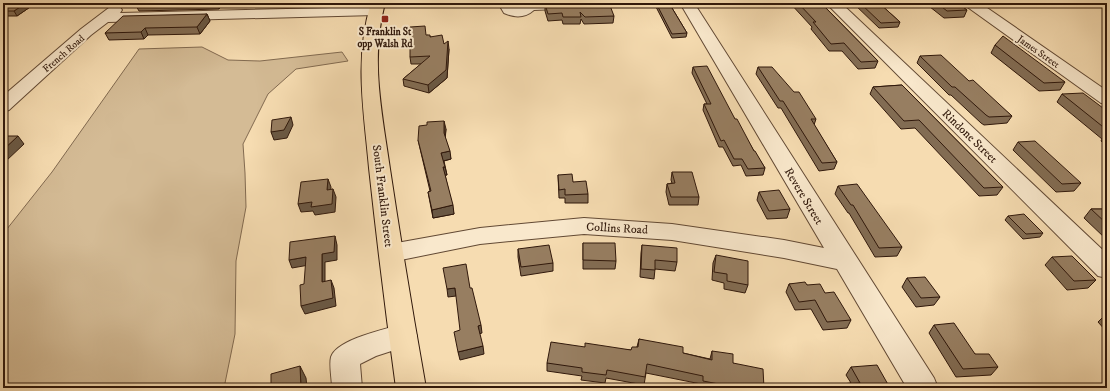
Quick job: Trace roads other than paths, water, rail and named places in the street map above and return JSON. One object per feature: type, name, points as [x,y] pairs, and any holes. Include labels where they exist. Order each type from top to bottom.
[{"type":"main road","name":"South Franklin Street","points":[[377,7],[369,42],[369,69],[382,192],[411,388]]},
{"type":"street","name":"French Road","points":[[3,106],[104,18],[124,3]]},
{"type":"street","points":[[530,6],[605,3]]},
{"type":"street","name":"Revere Street","points":[[687,3],[922,388]]},
{"type":"street","name":"Rindone Street","points":[[833,3],[1107,269]]},
{"type":"street","name":"James Street","points":[[971,3],[1107,99]]},
{"type":"street","points":[[104,18],[377,7]]},
{"type":"street","name":"Collins Road","points":[[391,253],[480,236],[584,226],[672,232],[784,249],[844,261]]},
{"type":"street","points":[[347,388],[345,358],[368,346],[403,336]]},
{"type":"place","name":"S Franklin St opp Walsh Rd","points":[[385,19]]}]
